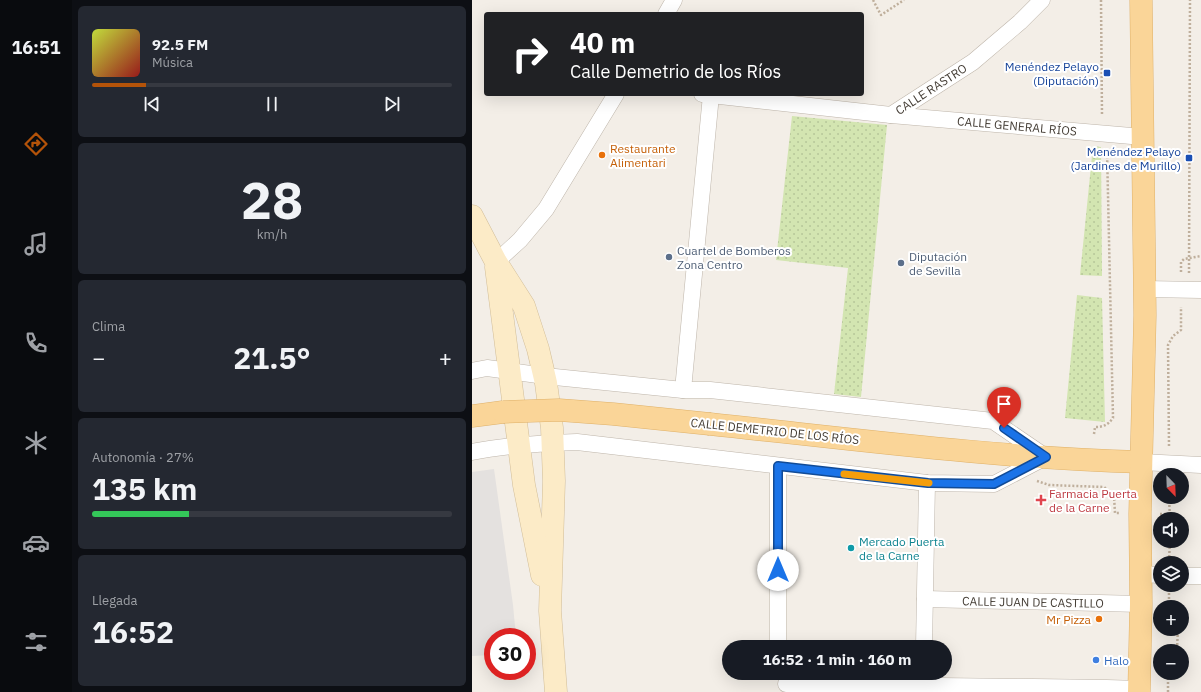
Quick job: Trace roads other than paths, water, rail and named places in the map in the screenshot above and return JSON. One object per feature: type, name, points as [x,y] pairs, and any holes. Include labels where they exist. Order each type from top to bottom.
[{"type":"main road","points":[[1139,691],[1141,604],[1150,575],[1141,462],[1145,289],[1141,0]]},
{"type":"main road","points":[[472,216],[496,262],[524,306],[545,376],[553,442],[554,481],[550,611],[556,692]]},
{"type":"main road","points":[[496,262],[508,363],[509,411],[519,444],[524,485],[550,611]]},
{"type":"main road","name":"CALLE DEMETRIO DE LOS RÍOS","points":[[472,416],[509,411],[559,410],[613,414],[983,453],[1092,461],[1141,462]]},
{"type":"street","points":[[667,12],[674,0]]},
{"type":"street","name":"CALLE RASTRO","points":[[725,96],[891,115],[973,62],[1020,22],[1042,0]]},
{"type":"street","points":[[496,262],[520,240],[546,210],[615,96]]},
{"type":"street","points":[[683,390],[707,96]]},
{"type":"street","name":"CALLE GENERAL RÍOS","points":[[891,115],[1143,137]]},
{"type":"street","points":[[1145,289],[1201,290]]},
{"type":"street","points":[[480,370],[508,363]]},
{"type":"street","name":"CALLE DEMETRIO DE LOS RÍOS","points":[[508,363],[545,376],[683,390],[710,390],[993,421],[1046,457]]},
{"type":"street","points":[[472,452],[519,444],[577,442],[928,483],[994,484],[1046,457]]},
{"type":"street","points":[[1141,462],[1201,464]]},
{"type":"street","points":[[778,466],[778,640]]},
{"type":"street","points":[[924,640],[928,483]]},
{"type":"street","points":[[1189,576],[1201,576]]},
{"type":"street","name":"CALLE JUAN DE CASTILLO","points":[[925,599],[1141,604]]},
{"type":"street","points":[[785,683],[889,680]]},
{"type":"street","points":[[944,680],[1139,691]]},
{"type":"place","name":"Menéndez Pelayo (Diputación)","points":[[1107,73]]},
{"type":"place","name":"Restaurante Alimentari","points":[[602,155]]},
{"type":"place","name":"Menéndez Pelayo (Jardines de Murillo)","points":[[1189,158]]},
{"type":"place","name":"Cuartel de Bomberos Zona Centro","points":[[669,257]]},
{"type":"place","name":"Diputación de Sevilla","points":[[901,263]]},
{"type":"place","name":"Farmacia Puerta de la Carne","points":[[1041,500]]},
{"type":"place","name":"Mercado Puerta de la Carne","points":[[851,548]]},
{"type":"place","name":"Mr Pizza","points":[[1099,619]]},
{"type":"place","name":"Halo","points":[[1096,660]]}]
